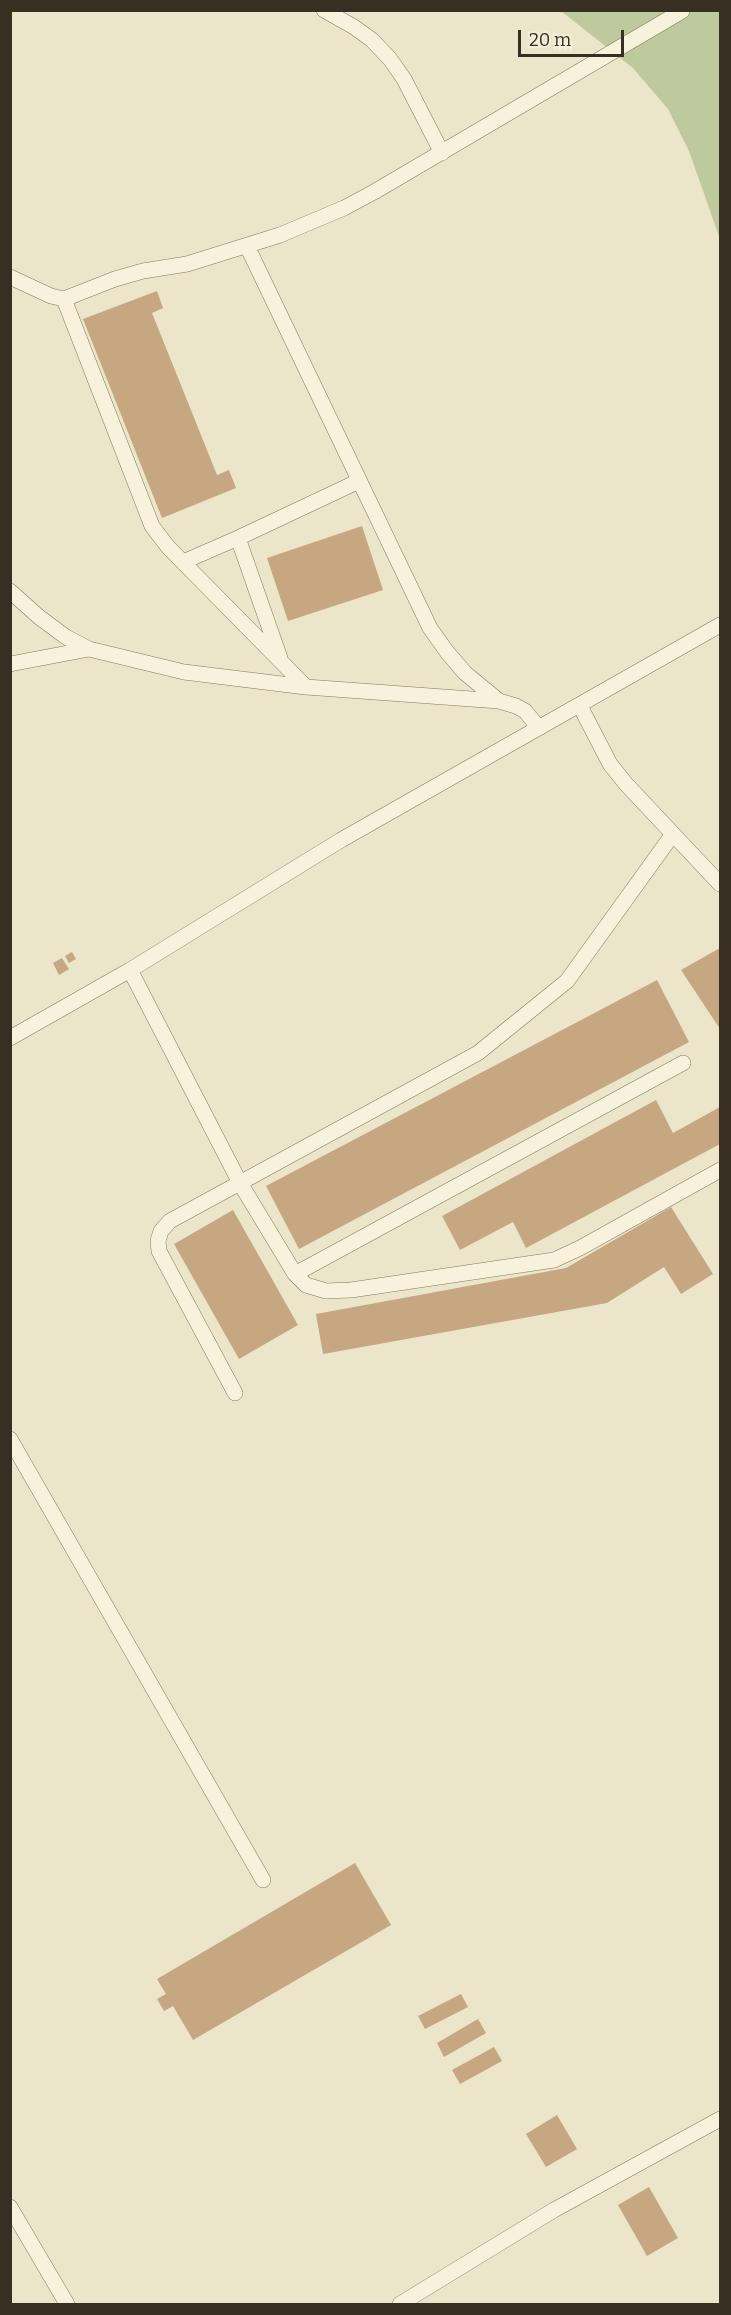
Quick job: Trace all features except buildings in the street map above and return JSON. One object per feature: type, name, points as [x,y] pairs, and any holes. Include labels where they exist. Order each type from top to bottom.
[{"type":"lane","points":[[324,10],[372,40],[390,59],[404,79],[442,153]]},
{"type":"lane","points":[[10,277],[51,296],[64,299],[115,279],[143,271],[187,264],[280,235],[344,208],[442,153],[682,11]]},
{"type":"lane","points":[[247,246],[430,628],[465,673],[499,701]]},
{"type":"lane","points":[[64,299],[153,526],[168,548],[306,687]]},
{"type":"lane","points":[[183,562],[359,481]]},
{"type":"lane","points":[[238,538],[282,663]]},
{"type":"lane","points":[[10,591],[66,637],[89,649],[184,672],[306,687],[499,701],[525,711],[539,728]]},
{"type":"lane","points":[[10,1038],[130,969],[341,840],[720,625]]},
{"type":"lane","points":[[10,664],[89,649]]},
{"type":"lane","points":[[580,706],[610,764],[720,884]]},
{"type":"lane","points":[[235,1393],[159,1251],[158,1241],[161,1231],[170,1221],[478,1053],[567,981],[673,834]]},
{"type":"lane","points":[[130,969],[240,1183],[295,1274],[306,1285],[326,1291],[351,1290],[554,1260],[580,1248],[720,1170]]},
{"type":"lane","points":[[295,1274],[683,1063]]},
{"type":"lane","points":[[10,1439],[263,1880]]},
{"type":"lane","points":[[400,2304],[554,2210],[720,2119]]},
{"type":"lane","points":[[10,2207],[67,2304]]},
{"type":"green space","points":[[561,11],[720,11],[720,239],[689,151],[668,109],[633,68]]}]
